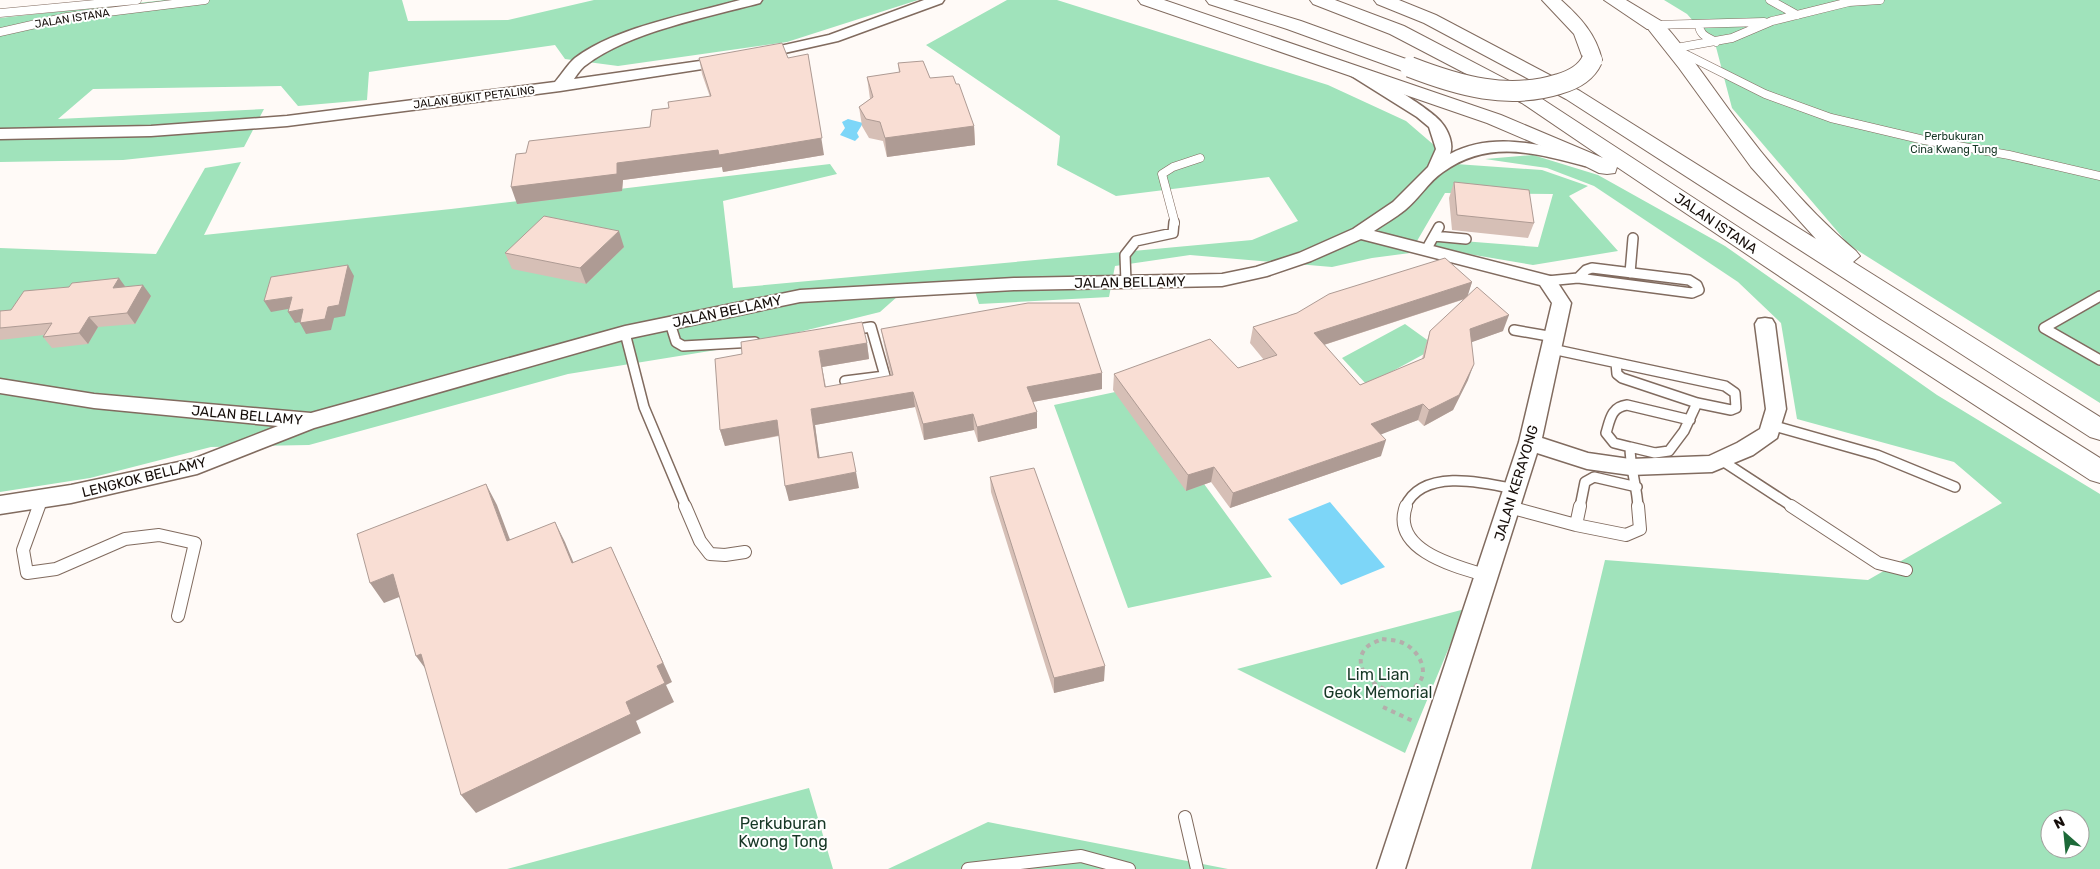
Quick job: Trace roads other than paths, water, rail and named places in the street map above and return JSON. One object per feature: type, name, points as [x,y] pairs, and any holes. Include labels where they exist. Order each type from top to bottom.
[{"type":"main road","points":[[1147,0],[1494,119],[1601,165],[1625,177],[1870,325]]},
{"type":"main road","points":[[1215,0],[1294,25],[1461,86],[1484,90],[1526,92],[1570,80],[1590,68],[1592,60],[1591,46],[1583,32],[1551,0]]},
{"type":"main road","name":"JALAN ISTANA","points":[[1319,0],[1397,30],[1529,99],[1870,325],[2100,472]]},
{"type":"main road","points":[[1383,0],[1430,19],[1573,95],[1947,335],[2100,430]]},
{"type":"main road","points":[[1613,0],[1654,25],[1677,49],[1735,133],[1799,208],[1836,246],[1947,335]]},
{"type":"street","points":[[560,86],[580,62],[610,45],[647,30],[755,0]]},
{"type":"street","name":"JALAN BUKIT PETALING","points":[[0,134],[151,131],[287,121],[560,86],[744,59],[833,38],[938,0]]},
{"type":"street","name":"JALAN BELLAMY","points":[[1354,72],[1423,114],[1435,124],[1440,132],[1444,149],[1436,169]]},
{"type":"street","name":"JALAN BELLAMY","points":[[0,386],[94,401],[311,421],[625,333],[800,296],[1014,284],[1222,280],[1260,272],[1304,258],[1359,233],[1398,206],[1436,169],[1470,150],[1495,147],[1534,148],[1601,165]]},
{"type":"street","points":[[1359,233],[1430,243],[1547,281]]},
{"type":"street","name":"JALAN KERAYONG","points":[[1391,869],[1488,576],[1530,442],[1562,303],[1547,281]]},
{"type":"street","points":[[1530,442],[1587,461],[1630,457],[1712,464],[1745,449],[1769,433],[1776,409],[1765,324]]},
{"type":"street","name":"LENGKOK BELLAMY","points":[[0,505],[197,466],[311,421]]},
{"type":"lane","points":[[43,9],[50,0]]},
{"type":"lane","points":[[0,13],[138,0]]},
{"type":"lane","name":"JALAN ISTANA","points":[[0,32],[67,17],[205,0]]},
{"type":"lane","points":[[1770,0],[1797,15]]},
{"type":"lane","points":[[1677,49],[1732,38],[1772,21],[1849,1],[1880,0]]},
{"type":"lane","points":[[1654,25],[1772,21]]},
{"type":"lane","points":[[1699,24],[1699,30],[1703,36],[1716,42]]},
{"type":"lane","points":[[1709,24],[1720,28],[1732,38]]},
{"type":"lane","points":[[1677,49],[1765,94],[1831,118],[1924,140],[2010,155],[2100,176]]},
{"type":"lane","points":[[1126,282],[1125,255],[1136,240],[1173,233],[1175,225],[1162,174],[1173,167],[1200,158]]},
{"type":"lane","points":[[1430,243],[1439,227]]},
{"type":"lane","points":[[1630,272],[1633,238]]},
{"type":"lane","points":[[1430,243],[1466,239]]},
{"type":"lane","points":[[1547,281],[1578,278],[1692,293],[1699,290],[1698,285],[1689,280],[1592,268],[1586,270],[1578,278]]},
{"type":"lane","points":[[2100,296],[2044,328],[2100,360]]},
{"type":"lane","points":[[670,324],[676,342],[683,346],[767,341]]},
{"type":"lane","points":[[842,331],[871,327],[884,376],[845,382]]},
{"type":"lane","points":[[1514,330],[1616,363],[1725,386],[1735,393],[1736,408],[1731,410],[1697,403],[1622,378],[1617,374],[1616,363]]},
{"type":"lane","points":[[625,333],[644,407],[700,541],[710,554],[725,555],[745,552]]},
{"type":"lane","points":[[2090,354],[2100,348]]},
{"type":"lane","points":[[1630,457],[1671,451],[1690,420],[1697,403]]},
{"type":"lane","points":[[1488,576],[1420,549],[1407,533],[1403,516],[1407,501],[1423,487],[1442,481],[1487,483],[1512,498],[1576,525],[1626,535],[1634,533],[1640,529],[1637,487],[1630,457],[1608,438],[1606,433],[1614,408],[1618,405],[1627,405],[1690,420]]},
{"type":"lane","points":[[1771,425],[1877,455],[1955,487]]},
{"type":"lane","points":[[1721,460],[1878,563],[1906,570]]},
{"type":"lane","points":[[1576,525],[1585,482],[1589,478],[1594,477],[1637,487]]},
{"type":"lane","points":[[42,498],[23,550],[27,572],[56,569],[125,539],[159,535],[196,543],[178,616]]},
{"type":"lane","points":[[1185,817],[1197,869]]},
{"type":"lane","points":[[968,869],[1081,856],[1129,869]]},
{"type":"water","points":[[848,119],[863,123],[857,133],[859,137],[855,141],[840,135],[845,128],[842,122]]},
{"type":"water","points":[[1330,502],[1385,567],[1341,585],[1288,519]]},
{"type":"park label","name":"Perbukuran Cina Kwang Tung","points":[[1954,142]]},
{"type":"park label","name":"Lim Lian Geok Memorial","points":[[1378,683]]},
{"type":"park label","name":"Perkuburan Kwong Tong","points":[[783,832]]}]
